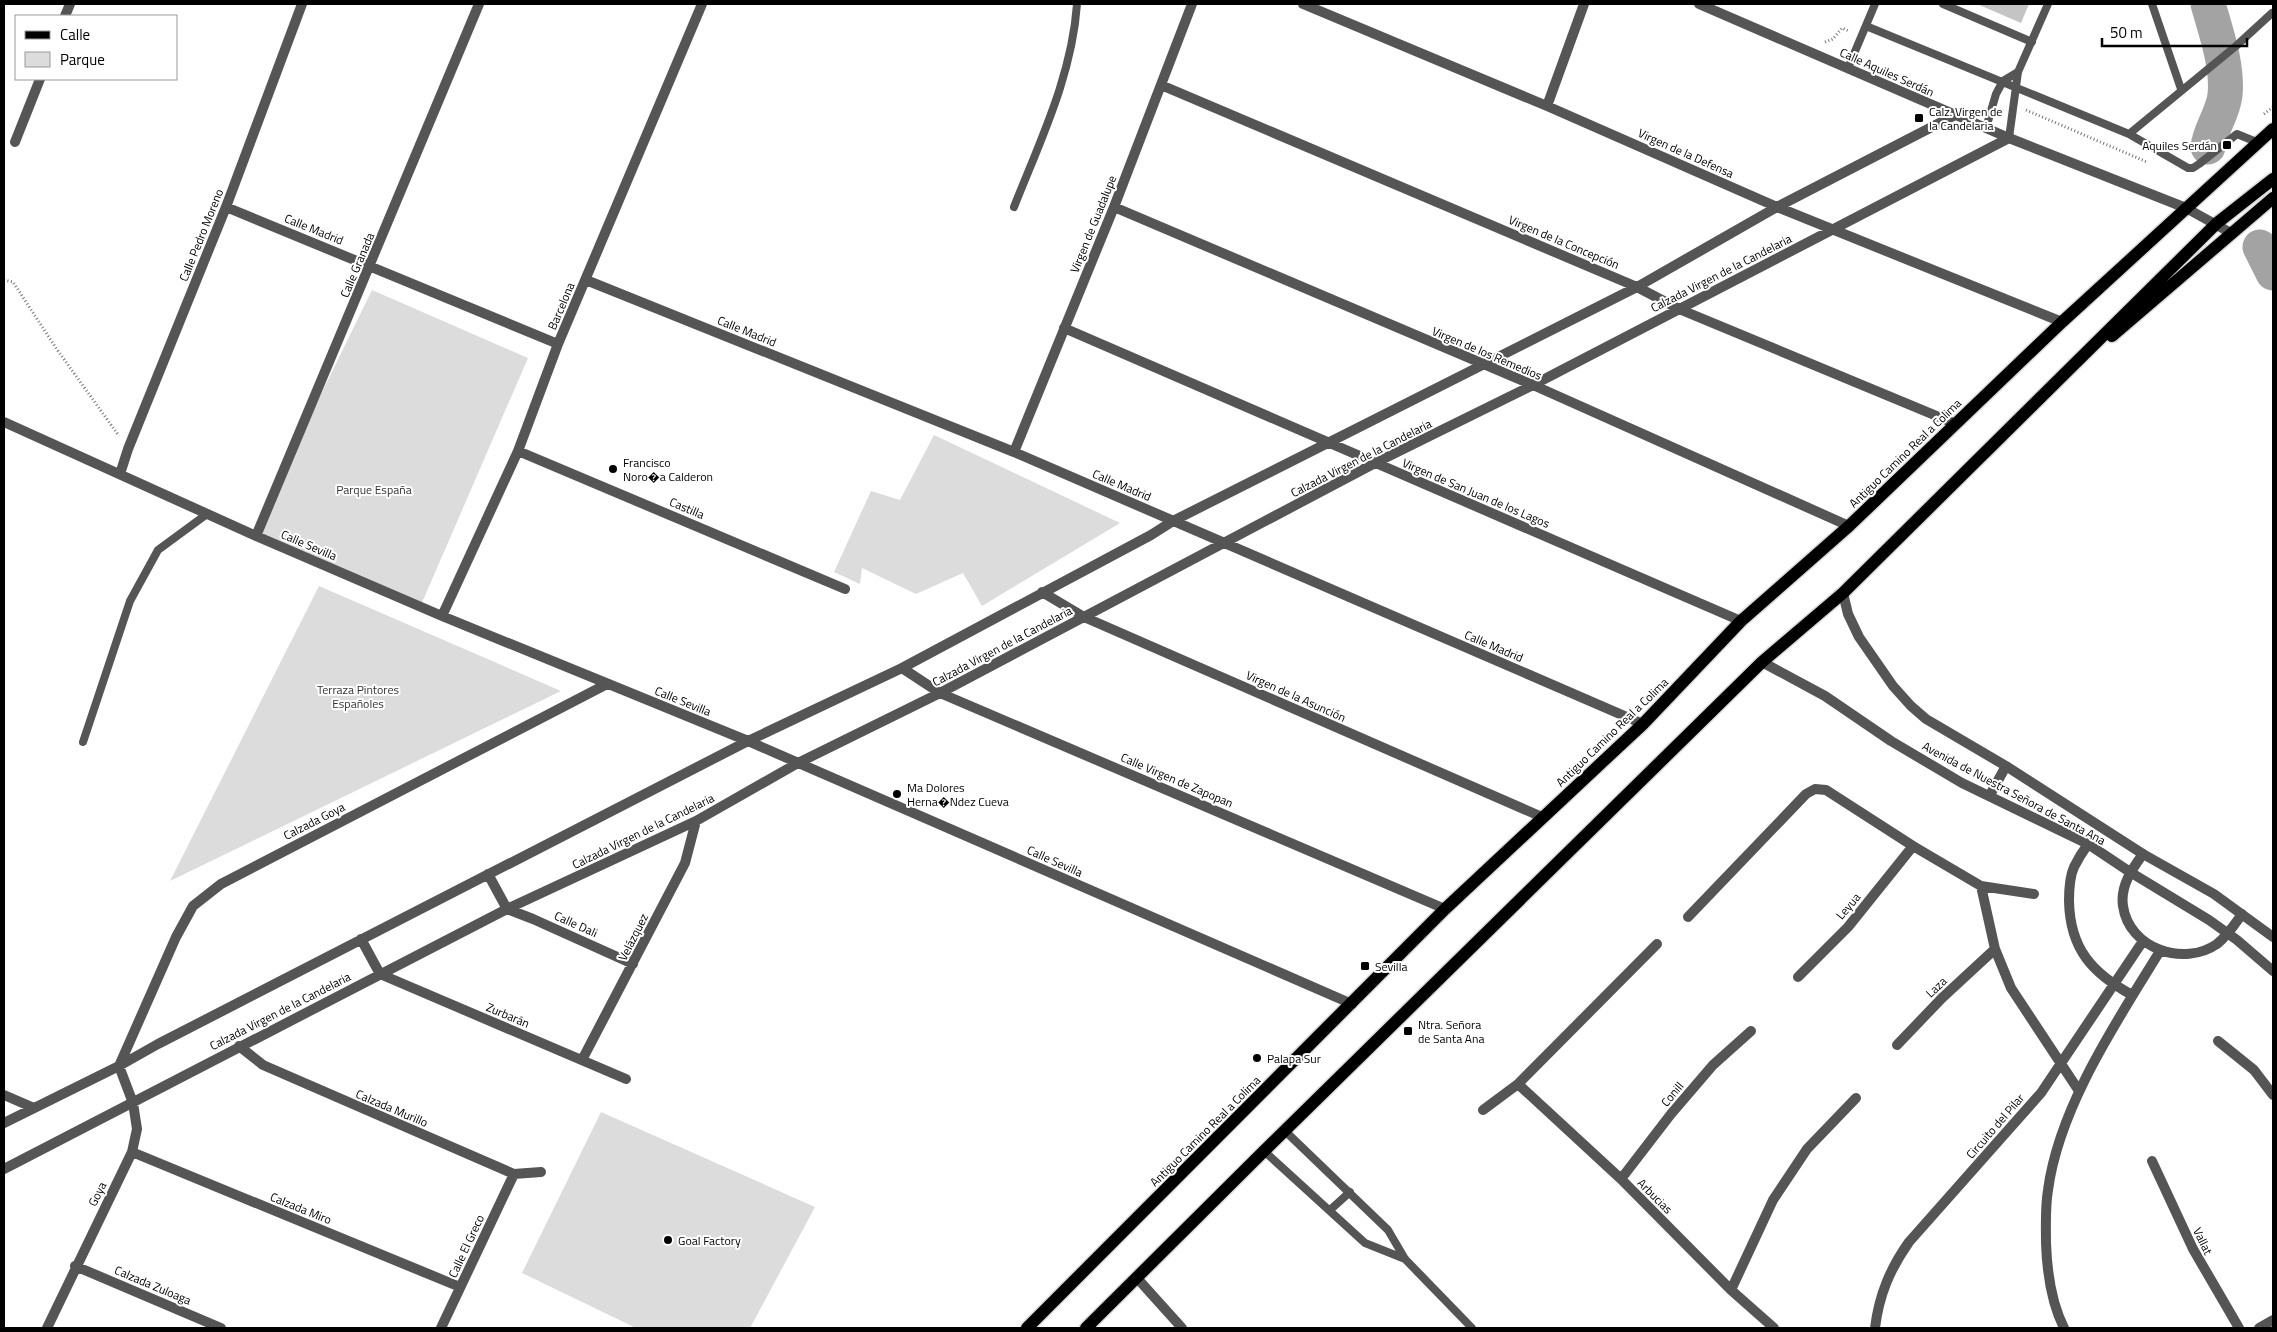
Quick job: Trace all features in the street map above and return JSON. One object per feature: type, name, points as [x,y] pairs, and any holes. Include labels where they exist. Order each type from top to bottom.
[{"type":"main road","name":"Antiguo Camino Real a Colima","points":[[1027,1328],[1352,1004],[1445,908],[1644,724],[1741,621],[1849,526],[2062,322],[2273,129]]},
{"type":"main road","points":[[1086,1328],[1284,1130],[1762,662],[1843,592],[2217,223],[2273,179]]},
{"type":"main road","points":[[2050,386],[2136,316],[2273,198]]},
{"type":"street","name":"Calle Pedro Moreno","points":[[120,474],[128,449],[226,207],[302,4]]},
{"type":"street","name":"Calle Granada","points":[[256,536],[479,4]]},
{"type":"street","name":"Barcelona","points":[[442,616],[518,451],[558,344],[702,4]]},
{"type":"street","name":"Virgen de Guadalupe","points":[[1014,452],[1114,207],[1192,4]]},
{"type":"street","name":"Virgen de la Defensa","points":[[1303,4],[1548,106],[1777,207],[2062,322]]},
{"type":"street","points":[[1548,106],[1584,4]]},
{"type":"street","name":"Calle Aquiles Serdán","points":[[1699,4],[2009,138],[2186,208],[2217,223],[2231,233]]},
{"type":"street","points":[[15,142],[40,80]]},
{"type":"street","name":"Virgen de la Concepción","points":[[1161,85],[1637,287],[1679,308],[1956,424]]},
{"type":"street","name":"Calzada Virgen de la Candelaria","points":[[4,1123],[119,1066],[361,939],[748,741],[902,668],[1151,535],[1173,521],[1326,442],[1637,287],[1777,207],[1955,115]]},
{"type":"street","name":"Calzada Virgen de la Candelaria","points":[[4,1169],[380,974],[398,967],[506,909],[696,821],[798,763],[940,693],[1375,463],[1532,385],[2009,138]]},
{"type":"street","name":"Calle Madrid","points":[[226,207],[558,344]]},
{"type":"street","name":"Virgen de los Remedios","points":[[1114,207],[1532,385],[1849,526]]},
{"type":"street","name":"Calle Madrid","points":[[586,280],[1014,452],[1644,724]]},
{"type":"street","name":"Virgen de San Juan de los Lagos","points":[[1064,328],[1741,621]]},
{"type":"street","name":"Calle Sevilla","points":[[4,422],[256,536],[442,616],[748,741],[1352,1004]]},
{"type":"street","name":"Castilla","points":[[518,451],[845,589]]},
{"type":"street","name":"Virgen de la Asunción","points":[[1042,592],[1084,617],[1542,817]]},
{"type":"street","name":"Avenida de Nuestra Señora de Santa Ana","points":[[1843,592],[1848,614],[1859,637],[1893,686],[1926,719],[2006,766],[2143,854],[2214,894],[2273,936]]},
{"type":"street","name":"Avenida de Nuestra Señora de Santa Ana","points":[[1762,662],[1825,696],[1923,761],[1962,783],[2088,844],[2228,933],[2273,971]]},
{"type":"street","name":"Calle Virgen de Zapopan","points":[[902,668],[940,693],[1445,908]]},
{"type":"street","name":"Calzada Goya","points":[[119,1066],[176,937],[193,906],[221,884],[607,684]]},
{"type":"street","points":[[1990,795],[2006,766]]},
{"type":"street","points":[[1688,918],[1806,794],[1815,789],[1826,790],[1913,846],[1981,886],[2034,894]]},
{"type":"street","name":"Velázquez","points":[[582,1060],[685,863],[696,821]]},
{"type":"street","points":[[2088,844],[2073,869],[2069,894],[2069,916],[2074,940],[2098,973],[2132,995]]},
{"type":"street","name":"Leyua","points":[[1798,978],[1848,927],[1913,846]]},
{"type":"street","points":[[2143,854],[2130,872],[2124,891],[2123,907],[2130,925],[2143,941],[2160,951],[2180,955],[2199,952],[2217,944],[2242,914]]},
{"type":"street","points":[[488,874],[506,909]]},
{"type":"street","points":[[1981,886],[1995,949],[2011,988],[2060,1065],[2079,1091]]},
{"type":"street","name":"Calle Dali","points":[[506,909],[533,919],[633,964]]},
{"type":"street","points":[[361,939],[380,974]]},
{"type":"street","name":"Circuito del Pilar","points":[[1875,1328],[1881,1295],[1898,1258],[1916,1234],[2041,1094],[2143,941]]},
{"type":"street","points":[[1483,1110],[1518,1084],[1657,944]]},
{"type":"street","name":"Laza","points":[[1897,1045],[1942,998],[1995,949]]},
{"type":"street","points":[[2064,1328],[2050,1286],[2046,1254],[2048,1190],[2060,1142],[2079,1091],[2132,995],[2160,951]]},
{"type":"street","name":"Zurbarán","points":[[380,974],[626,1079]]},
{"type":"street","name":"Conill","points":[[1621,1179],[1671,1114],[1713,1064],[1750,1031]]},
{"type":"street","points":[[2218,1041],[2254,1070],[2273,1095]]},
{"type":"street","name":"Calzada Murillo","points":[[240,1046],[263,1065],[514,1174],[541,1172]]},
{"type":"street","name":"Goya","points":[[47,1328],[75,1266],[132,1152],[137,1129],[133,1103],[119,1066]]},
{"type":"street","name":"Arbucias","points":[[1518,1084],[1621,1179],[1731,1290],[1774,1328]]},
{"type":"street","points":[[4,1095],[34,1108]]},
{"type":"street","points":[[1731,1290],[1773,1200],[1807,1149],[1856,1098]]},
{"type":"street","name":"Calzada Miro","points":[[132,1152],[460,1287]]},
{"type":"street","name":"Vallat","points":[[2152,1161],[2213,1288],[2239,1328]]},
{"type":"street","name":"Calle El Greco","points":[[441,1328],[514,1174]]},
{"type":"street","name":"Calzada Zuloaga","points":[[75,1266],[221,1328]]},
{"type":"street","points":[[1137,1278],[1182,1328]]},
{"type":"street","points":[[2259,1328],[2273,1320]]},
{"type":"lane","points":[[1014,208],[1065,76],[1076,22],[1077,4]]},
{"type":"lane","points":[[1848,68],[1875,4]]},
{"type":"lane","points":[[1943,4],[2032,42]]},
{"type":"lane","points":[[2009,138],[2018,72],[2048,4]]},
{"type":"lane","points":[[2152,4],[2181,89]]},
{"type":"lane","points":[[2129,134],[2273,13],[2267,4]]},
{"type":"lane","points":[[1866,26],[2004,81],[2129,134],[2190,168],[2237,134],[2259,143]]},
{"type":"lane","points":[[1986,128],[1996,94],[2004,81],[2018,72]]},
{"type":"lane","points":[[83,742],[130,601],[158,550],[207,514]]},
{"type":"lane","points":[[1284,1130],[1388,1230],[1405,1259],[1472,1328]]},
{"type":"lane","points":[[1264,1151],[1364,1243],[1405,1259]]},
{"type":"lane","points":[[1330,1210],[1350,1192]]},
{"type":"path","points":[[4,280],[13,282],[56,348],[128,449]]},
{"type":"green space","name":"Parque España","points":[[372,290],[528,358],[421,605],[254,531]]},
{"type":"green space","points":[[934,435],[1120,523],[982,606],[963,573],[916,594],[862,568],[860,584],[834,572],[871,491],[900,500]]},
{"type":"green space","name":"Terraza Pintores Españoles","points":[[319,586],[561,691],[170,881]]},
{"type":"green space","name":"Goal Factory","points":[[601,1112],[815,1207],[750,1328],[636,1328],[522,1273]]},
{"type":"building","points":[[1977,4],[2029,4],[2021,23]]},
{"type":"waterway","points":[[2208,4],[2221,49],[2225,72],[2224,102],[2211,134],[2208,147]]},
{"type":"waterway","points":[[2260,247],[2273,273]]},
{"type":"place","name":"Calz. Virgen de la Candelaria","points":[[1919,118]]},
{"type":"place","name":"Aquiles Serdán","points":[[2227,145]]},
{"type":"place","name":"Francisco Noro�a Calderon","points":[[613,469]]},
{"type":"place","name":"Ma Dolores Herna�Ndez Cueva","points":[[897,794]]},
{"type":"place","name":"Sevilla","points":[[1365,966]]},
{"type":"place","name":"Ntra. Señora de Santa Ana","points":[[1408,1031]]},
{"type":"place","name":"Palapa Sur","points":[[1257,1058]]},
{"type":"place","name":"Goal Factory","points":[[668,1240]]}]
